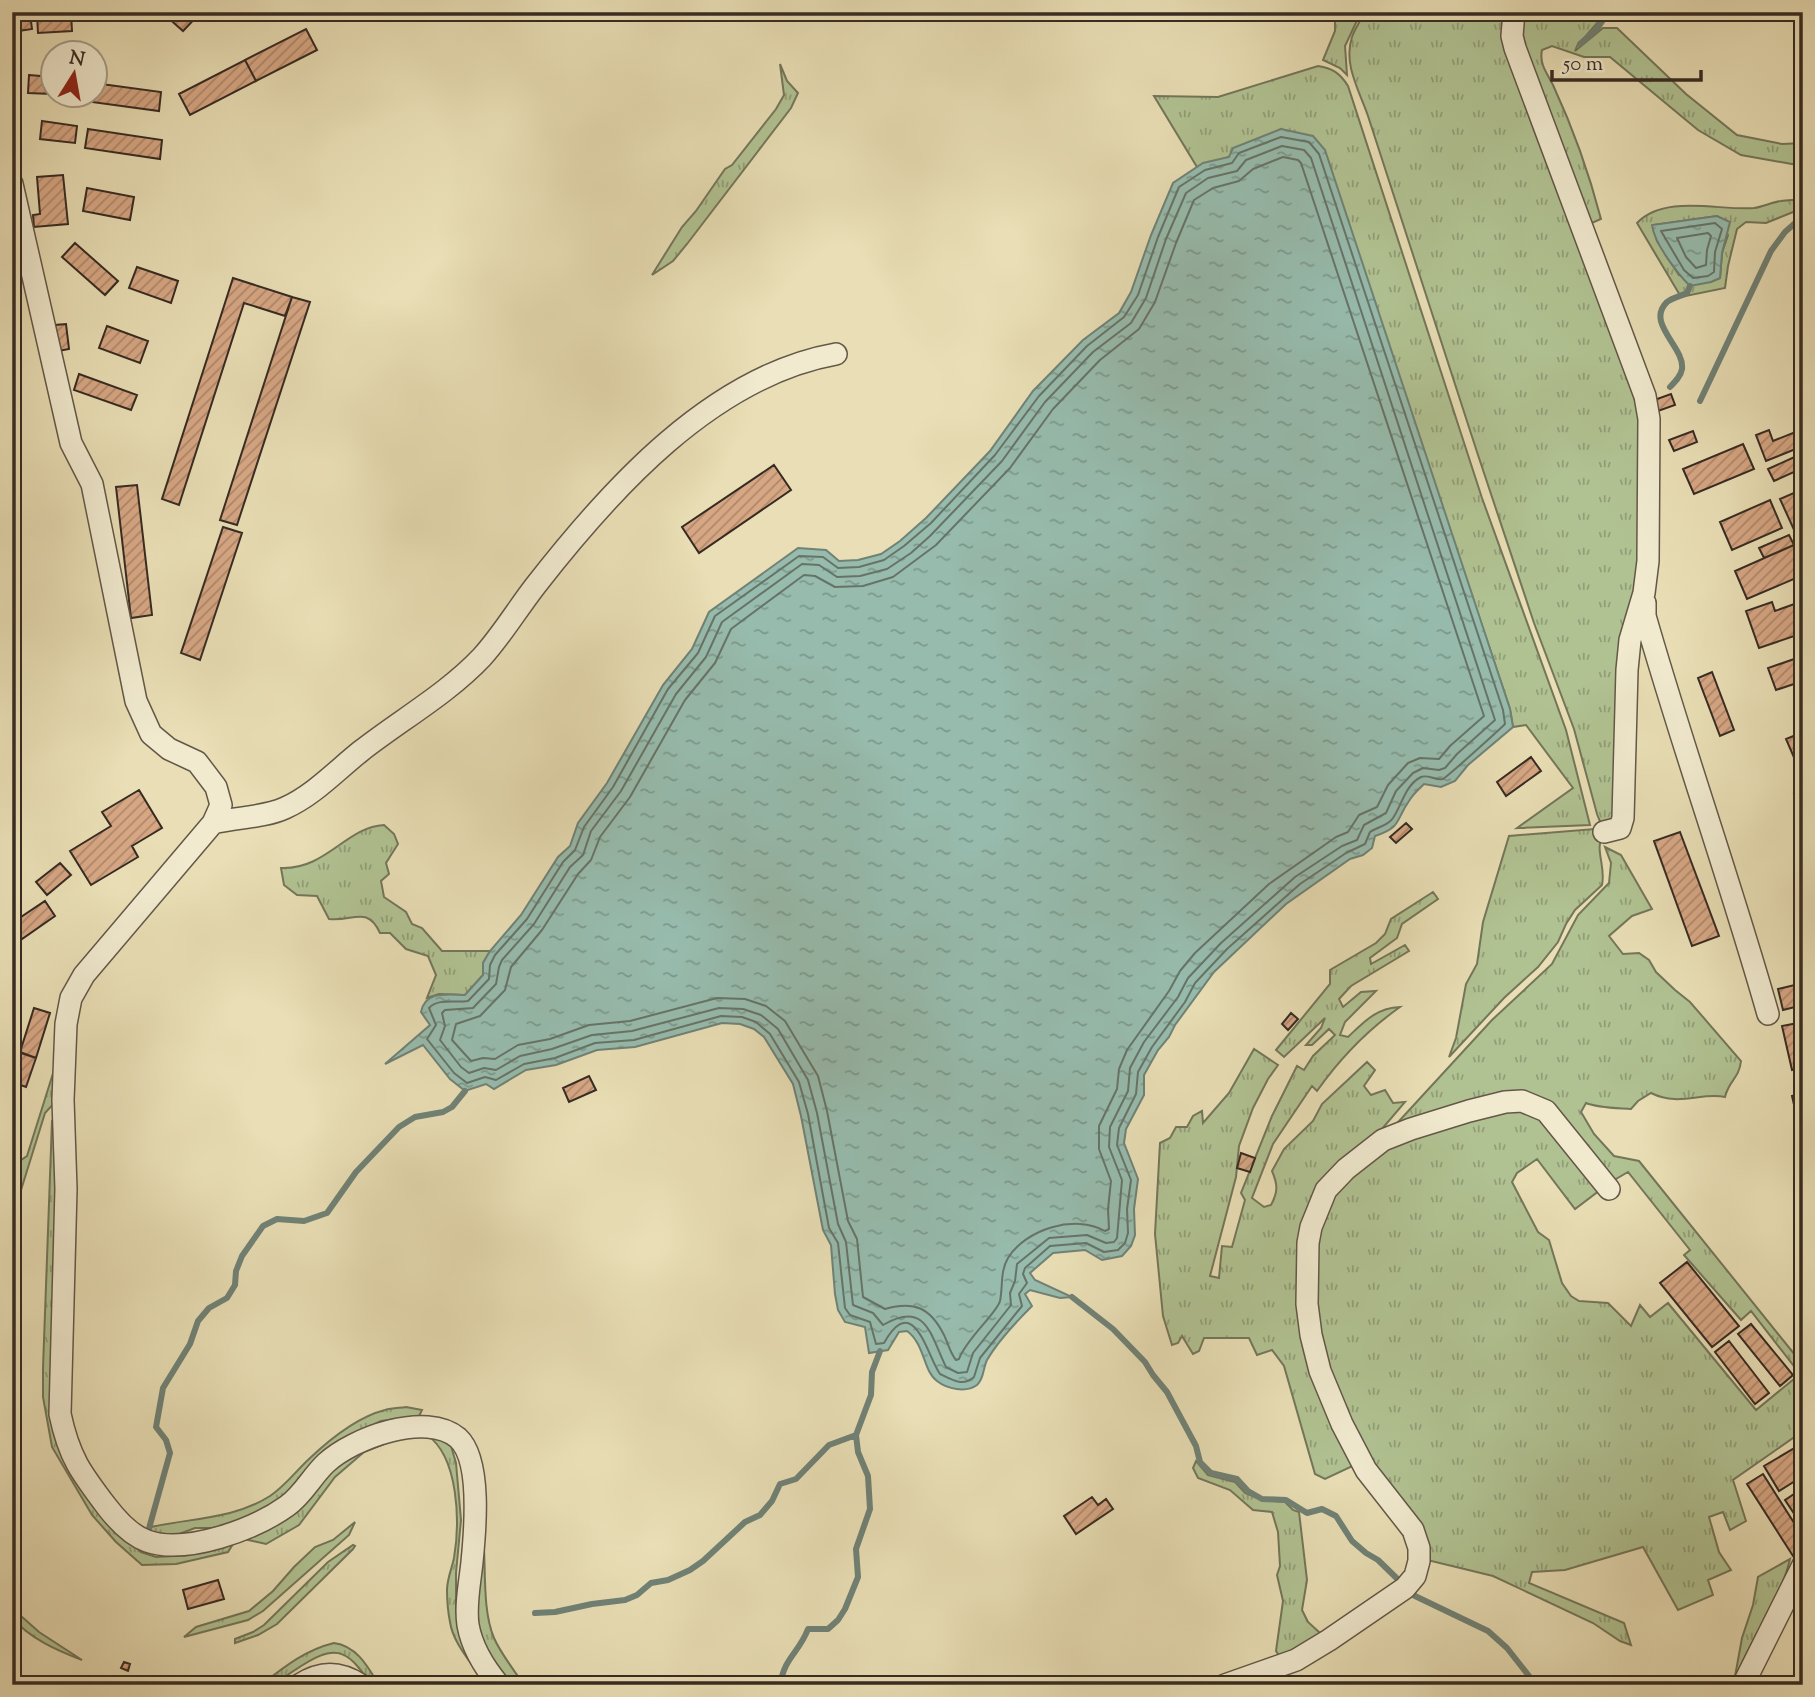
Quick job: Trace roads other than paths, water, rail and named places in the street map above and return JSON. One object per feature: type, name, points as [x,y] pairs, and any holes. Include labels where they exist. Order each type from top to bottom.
[{"type":"street","points":[[1514,12],[1512,36],[1527,85],[1645,396],[1650,438],[1645,616],[1665,686],[1738,908],[1768,1014]]},
{"type":"street","points":[[12,184],[71,443],[92,484],[136,701],[151,734],[169,748],[197,762],[216,786],[220,805],[213,823],[84,975],[71,998],[66,1024],[63,1100],[66,1189],[60,1414],[65,1439],[73,1460],[111,1512],[128,1530],[147,1541],[170,1544],[197,1542],[230,1534],[271,1516],[290,1504],[327,1462],[358,1442],[380,1433],[402,1428],[439,1429],[457,1438],[468,1453],[474,1489],[475,1526],[467,1622],[472,1643],[485,1668],[499,1685]]},
{"type":"street","points":[[213,823],[284,808],[310,792],[371,743],[460,679],[485,654],[570,543],[661,449],[707,411],[758,379],[806,359],[836,354]]},
{"type":"street","points":[[1604,832],[1620,828],[1623,818],[1626,670],[1644,593]]},
{"type":"street","points":[[1225,1685],[1296,1660],[1329,1640],[1405,1588],[1415,1576],[1419,1561],[1419,1548],[1413,1530],[1366,1470],[1342,1424],[1320,1371],[1307,1304],[1308,1243],[1311,1227],[1326,1190],[1346,1169],[1383,1140],[1469,1111],[1505,1102],[1522,1101],[1546,1111],[1609,1189]]},
{"type":"street","points":[[1743,1685],[1803,1565]]},
{"type":"street","points":[[299,1685],[331,1672],[360,1685]]},
{"type":"water","points":[[1281,129],[1313,136],[1325,150],[1510,709],[1513,727],[1468,765],[1455,781],[1441,787],[1424,784],[1411,798],[1397,823],[1390,830],[1375,836],[1372,848],[1363,855],[1350,859],[1286,904],[1214,972],[1158,1050],[1144,1075],[1144,1095],[1126,1129],[1124,1143],[1138,1179],[1134,1209],[1135,1235],[1131,1246],[1122,1256],[1102,1260],[1085,1250],[1053,1253],[1030,1273],[1035,1280],[1072,1297],[1060,1298],[1030,1290],[1025,1294],[1032,1306],[991,1353],[979,1383],[968,1389],[951,1388],[932,1377],[917,1343],[907,1331],[899,1332],[888,1350],[869,1353],[865,1327],[845,1322],[838,1310],[831,1245],[823,1230],[793,1084],[764,1037],[754,1029],[740,1024],[722,1023],[635,1047],[597,1050],[556,1065],[526,1070],[494,1089],[486,1084],[465,1091],[450,1079],[423,1045],[385,1064],[430,1025],[421,1012],[427,1000],[438,995],[465,995],[483,975],[483,963],[490,951],[521,915],[558,857],[570,846],[578,823],[607,783],[663,685],[692,649],[709,612],[798,548],[826,550],[839,561],[858,560],[881,554],[900,541],[926,518],[990,451],[1033,391],[1083,340],[1119,313],[1131,292],[1173,183],[1203,163],[1229,157],[1233,148]]},
{"type":"water","points":[[1717,216],[1730,222],[1722,253],[1720,278],[1690,286],[1661,249],[1652,225]]},
{"type":"waterway","points":[[1580,44],[1597,29],[1608,12]]},
{"type":"waterway","points":[[1700,401],[1771,251],[1785,232],[1803,216]]},
{"type":"waterway","points":[[1670,387],[1682,369],[1678,352],[1663,327],[1661,310],[1667,302],[1687,293],[1690,286]]},
{"type":"waterway","points":[[148,1532],[170,1453],[166,1440],[156,1427],[163,1388],[190,1344],[198,1321],[209,1308],[227,1298],[235,1285],[236,1271],[242,1256],[263,1226],[277,1219],[304,1221],[327,1213],[356,1172],[399,1127],[415,1117],[443,1112],[452,1107],[465,1091]]},
{"type":"waterway","points":[[1072,1297],[1113,1329],[1145,1362],[1167,1392],[1196,1446],[1200,1462],[1211,1473],[1237,1479],[1248,1491],[1262,1499],[1286,1500],[1307,1513],[1322,1509],[1336,1516],[1352,1541],[1378,1560],[1415,1596],[1488,1631],[1507,1648],[1536,1685]]},
{"type":"waterway","points":[[780,1685],[785,1667],[808,1629],[828,1629],[838,1620],[858,1577],[856,1549],[870,1509],[868,1476],[858,1452],[856,1435],[871,1395],[872,1372],[880,1351]]},
{"type":"waterway","points":[[535,1613],[625,1600],[637,1595],[651,1583],[668,1580],[690,1570],[745,1522],[760,1515],[772,1501],[780,1484],[796,1479],[829,1445],[856,1435]]}]
